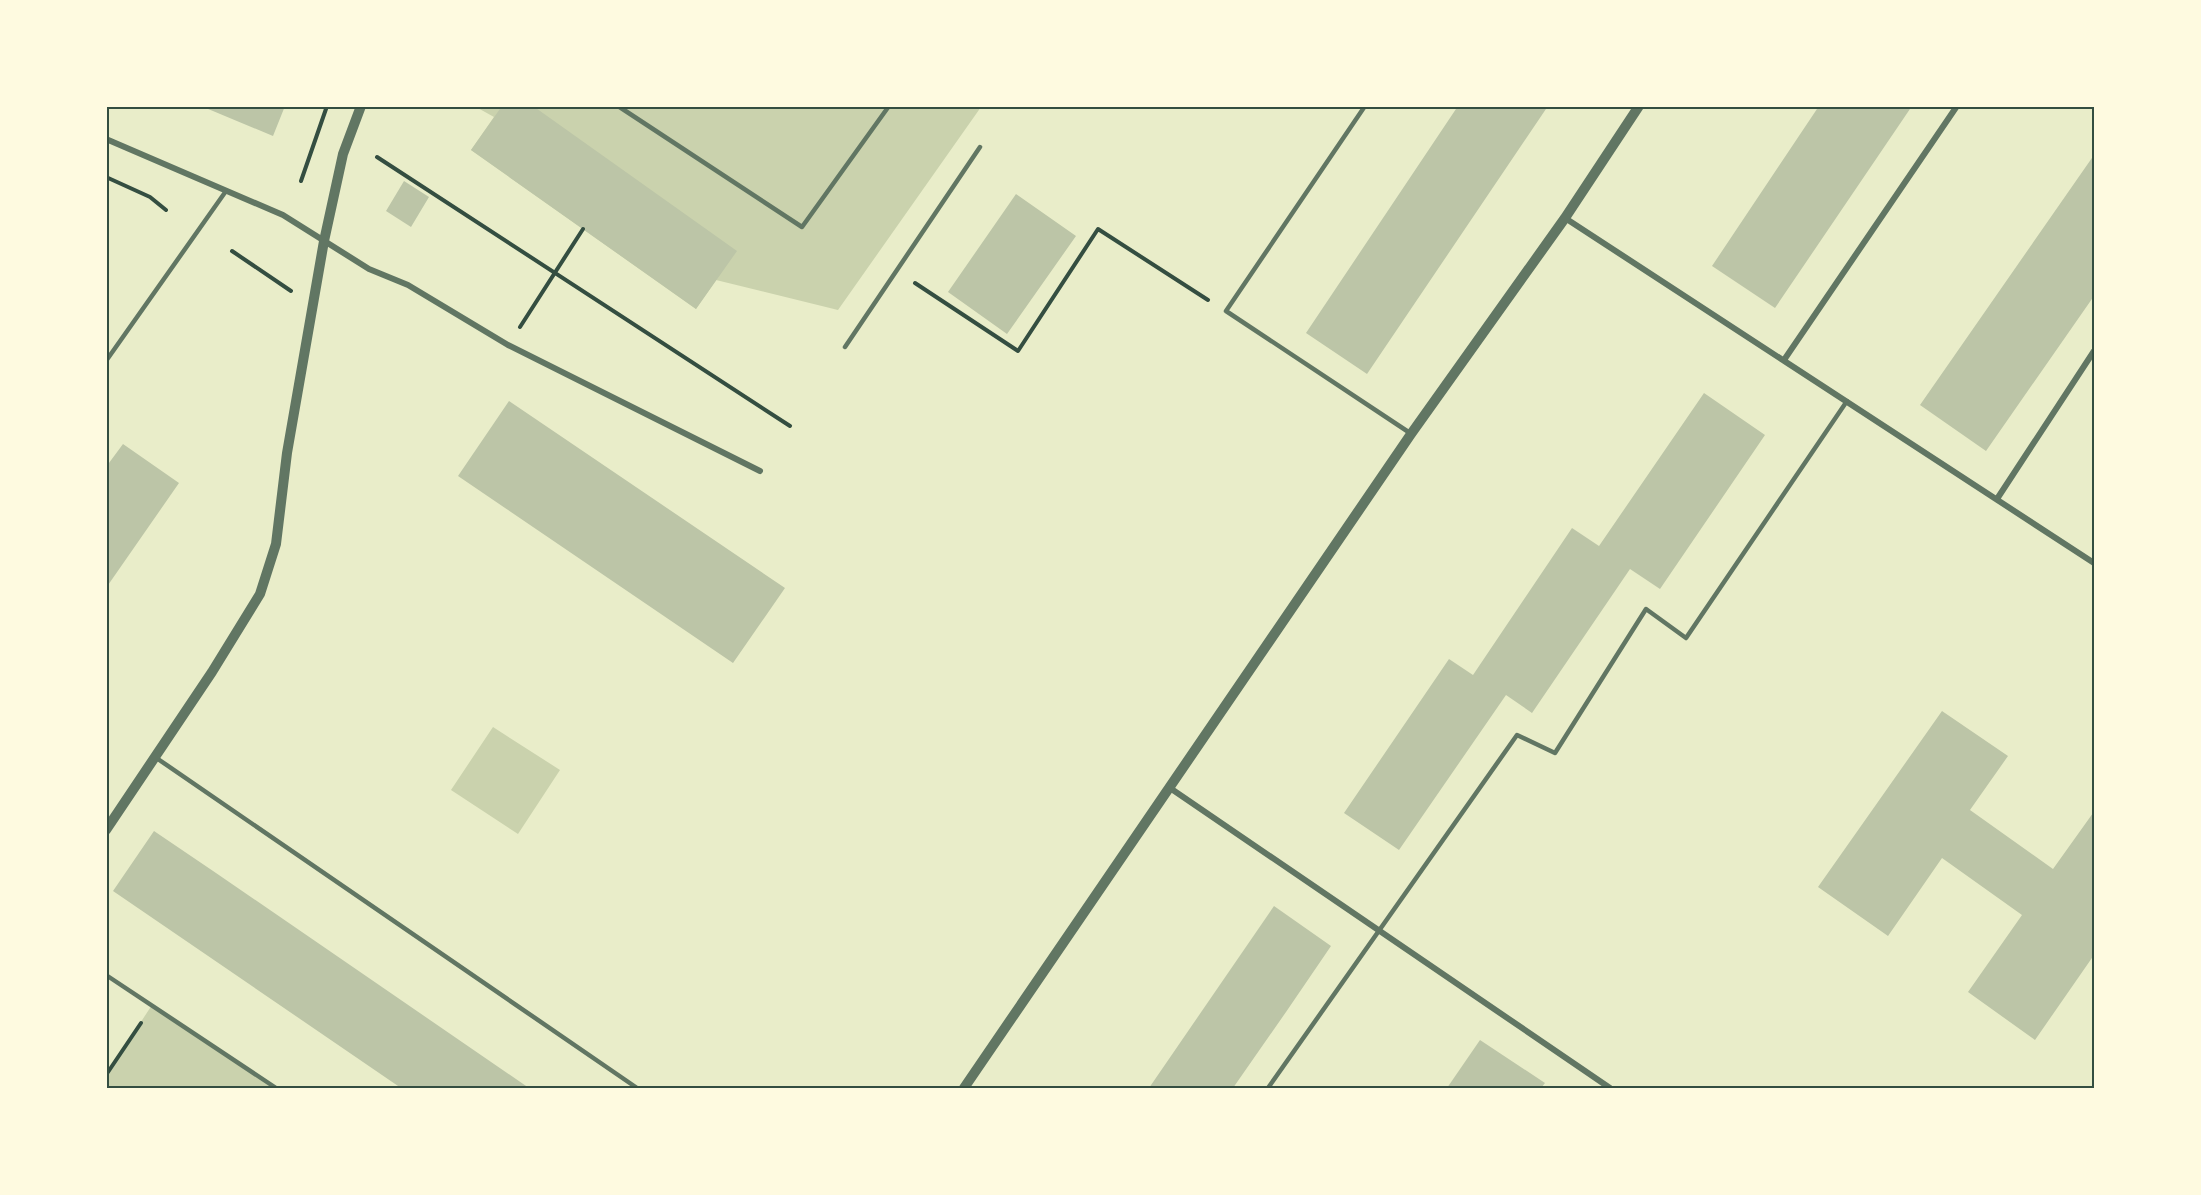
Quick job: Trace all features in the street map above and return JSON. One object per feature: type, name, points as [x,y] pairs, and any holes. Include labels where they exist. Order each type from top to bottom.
[{"type":"street","points":[[106,830],[212,672],[260,594],[276,544],[286,453],[324,241],[343,154],[361,106]]},
{"type":"street","points":[[964,1089],[1411,434],[1565,218],[1639,106]]},
{"type":"street","points":[[1784,360],[1957,106]]},
{"type":"street","points":[[106,139],[283,215],[369,269],[408,285],[508,345],[760,471]]},
{"type":"street","points":[[1565,218],[2094,562]]},
{"type":"street","points":[[1997,499],[2094,351]]},
{"type":"street","points":[[1170,789],[1610,1089]]},
{"type":"lane","points":[[618,106],[802,227],[889,106]]},
{"type":"lane","points":[[1365,106],[1226,311],[1411,434]]},
{"type":"lane","points":[[845,347],[980,147]]},
{"type":"lane","points":[[106,361],[226,191]]},
{"type":"lane","points":[[1268,1089],[1517,735],[1555,753],[1646,609],[1686,638],[1847,401]]},
{"type":"lane","points":[[155,757],[637,1089]]},
{"type":"lane","points":[[106,975],[276,1089]]},
{"type":"path","points":[[301,181],[327,106]]},
{"type":"path","points":[[377,157],[790,426]]},
{"type":"path","points":[[106,177],[150,197],[166,210]]},
{"type":"path","points":[[508,345],[583,229]]},
{"type":"path","points":[[896,271],[1018,351],[1098,229],[1226,311]]},
{"type":"path","points":[[232,251],[291,291]]},
{"type":"path","points":[[106,1075],[152,1005]]},
{"type":"green space","points":[[476,107],[981,107],[838,310],[716,280],[696,309],[471,150],[494,117]]},
{"type":"green space","points":[[493,727],[560,770],[518,834],[451,790]]},
{"type":"green space","points":[[152,1005],[276,1088],[107,1088],[106,1075]]},
{"type":"building","points":[[201,106],[285,106],[273,136]]},
{"type":"building","points":[[502,106],[533,106],[737,251],[696,309],[471,150]]},
{"type":"building","points":[[1458,106],[1548,106],[1367,374],[1306,333]]},
{"type":"building","points":[[1819,106],[1912,106],[1775,308],[1712,266]]},
{"type":"building","points":[[2094,155],[2094,296],[1986,451],[1920,405]]},
{"type":"building","points":[[404,181],[429,197],[411,227],[386,211]]},
{"type":"building","points":[[1016,194],[1076,236],[1007,334],[948,292]]},
{"type":"building","points":[[1704,393],[1765,435],[1660,589],[1630,569],[1532,713],[1506,695],[1399,850],[1344,813],[1449,659],[1473,675],[1572,528],[1599,546]]},
{"type":"building","points":[[509,401],[785,588],[733,663],[458,476]]},
{"type":"building","points":[[123,444],[179,483],[106,588],[106,467]]},
{"type":"building","points":[[1942,711],[2008,756],[1970,810],[2053,869],[2094,814],[2094,955],[2035,1040],[1968,992],[2022,915],[1942,858],[1888,936],[1818,887]]},
{"type":"building","points":[[154,831],[529,1088],[401,1088],[113,891]]},
{"type":"building","points":[[1274,906],[1331,946],[1286,1012],[1233,1088],[1149,1088]]},
{"type":"building","points":[[1480,1040],[1545,1083],[1541,1088],[1447,1088]]}]
